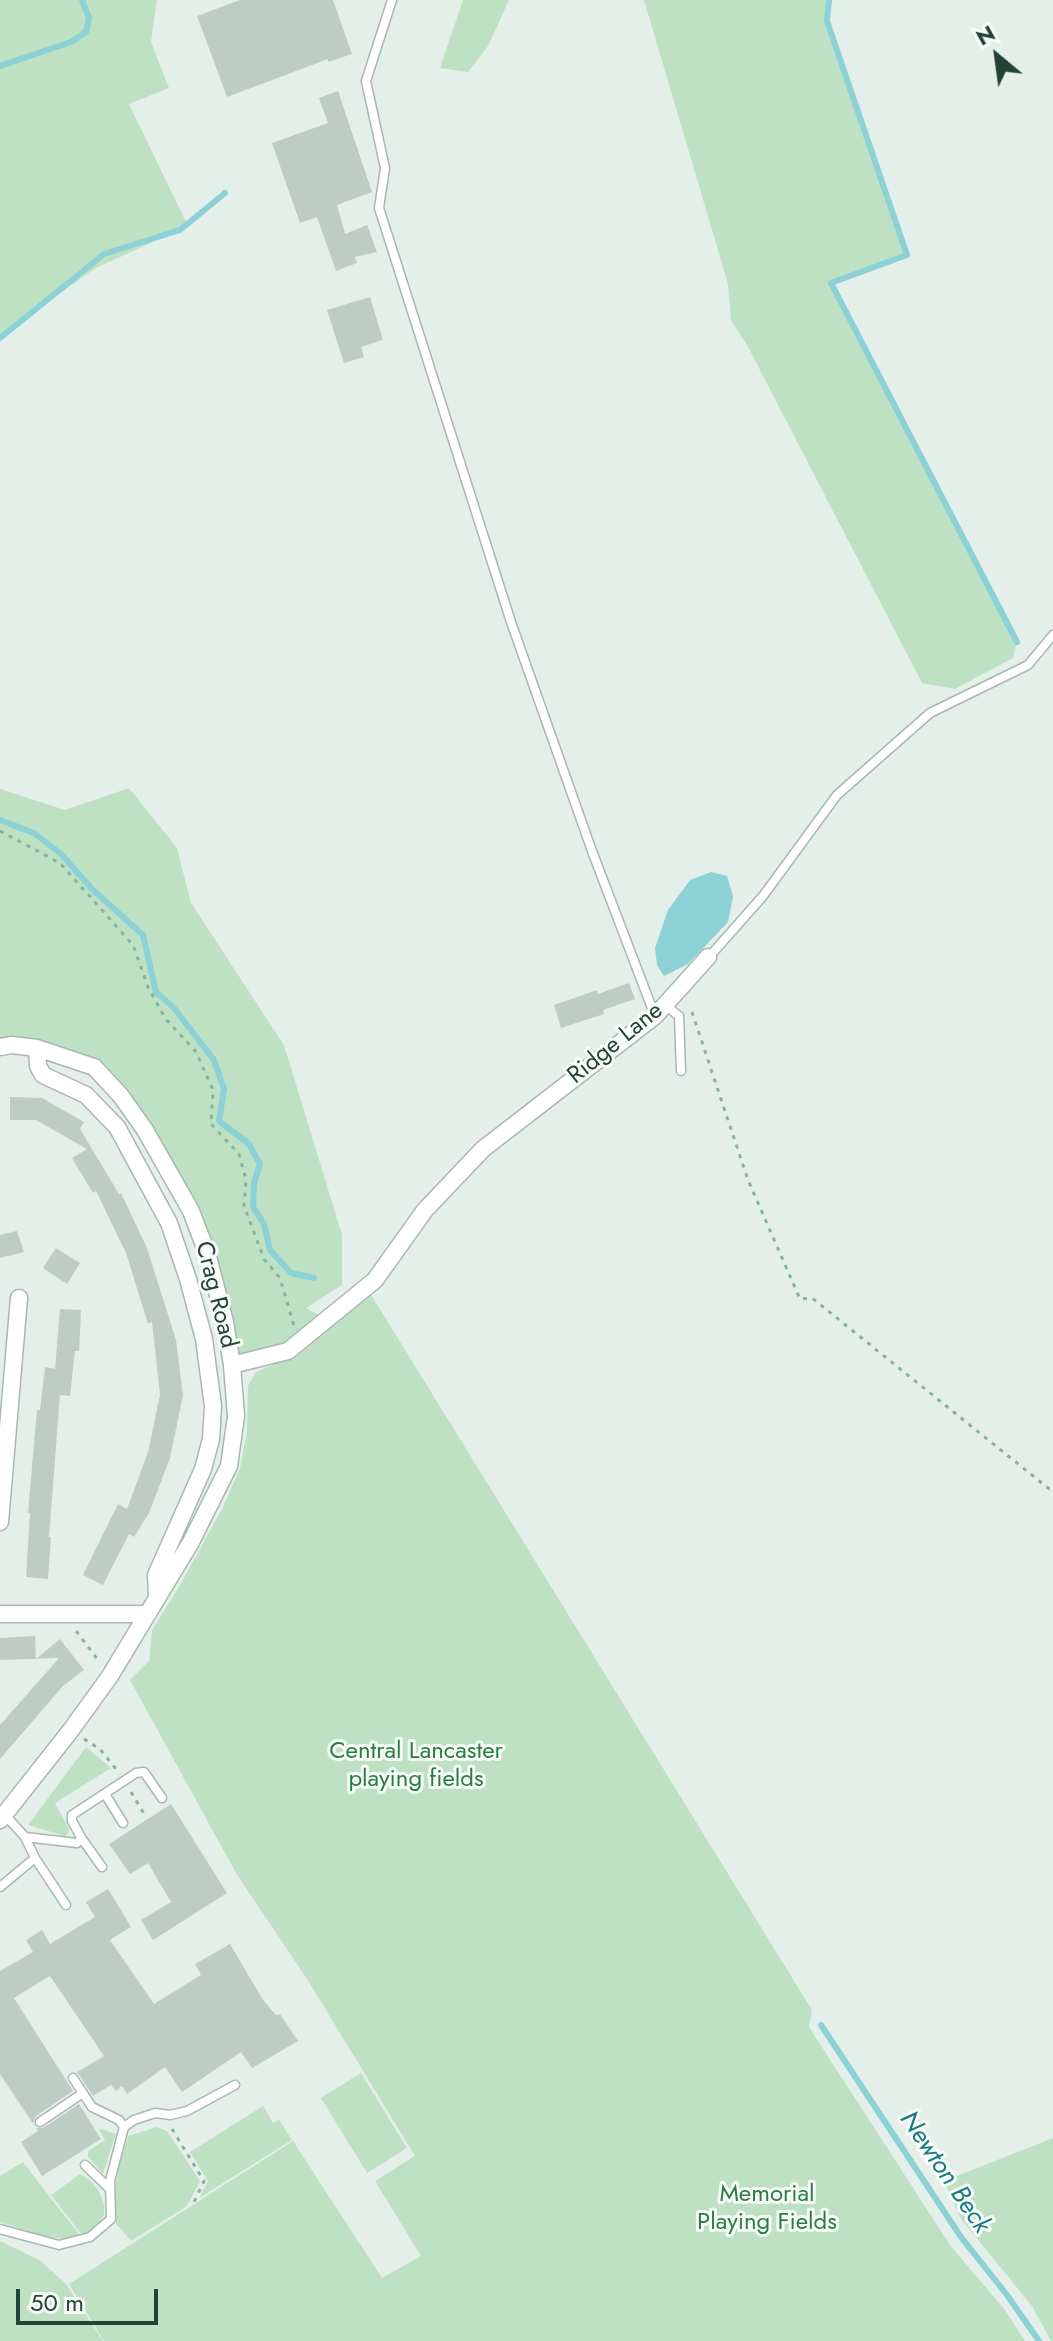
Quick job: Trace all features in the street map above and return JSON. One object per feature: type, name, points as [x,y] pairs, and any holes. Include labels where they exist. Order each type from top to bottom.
[{"type":"street","name":"Ridge Lane","points":[[232,1365],[288,1351],[375,1280],[425,1210],[483,1149],[665,1005],[708,957]]},
{"type":"street","name":"Crag Road","points":[[0,1047],[37,1048],[94,1067],[121,1096],[145,1130],[191,1211],[207,1253],[225,1322],[236,1416],[229,1466],[191,1542],[110,1676],[2,1817]]},
{"type":"street","name":"Crag Road","points":[[37,1048],[38,1066],[43,1075],[86,1095],[117,1127],[169,1223],[204,1339],[213,1406],[211,1439],[203,1469],[156,1575],[157,1596]]},
{"type":"street","points":[[0,1522],[19,1298]]},
{"type":"street","points":[[0,1614],[147,1614]]},
{"type":"lane","points":[[392,0],[366,81],[385,168],[379,208],[511,622],[592,851],[665,1005],[679,1016],[681,1071]]},
{"type":"lane","name":"Ridge Lane","points":[[708,957],[763,896],[837,795],[930,713],[1028,665],[1053,635]]},
{"type":"lane","points":[[102,1867],[82,1839],[72,1815],[136,1773],[144,1772],[162,1798]]},
{"type":"lane","points":[[105,1794],[123,1823]]},
{"type":"lane","points":[[2,1817],[25,1837],[66,1905]]},
{"type":"lane","points":[[25,1837],[77,1843],[82,1839]]},
{"type":"lane","points":[[0,1887],[35,1858]]},
{"type":"lane","points":[[73,2078],[92,2107],[119,2120],[124,2127]]},
{"type":"lane","points":[[0,2229],[59,2245],[90,2237],[111,2219],[110,2189],[124,2127],[155,2113],[170,2115],[187,2111],[235,2085]]},
{"type":"lane","points":[[40,2122],[83,2093]]},
{"type":"lane","points":[[85,2165],[110,2189]]},
{"type":"path","points":[[0,831],[60,863],[105,912],[133,945],[148,987],[165,1018],[196,1052],[213,1090],[211,1124],[239,1154],[246,1180],[244,1206],[264,1259],[280,1278],[298,1343]]},
{"type":"path","points":[[665,1005],[694,1013],[748,1180],[800,1299],[812,1298],[1053,1492]]},
{"type":"path","points":[[64,1614],[110,1676]]},
{"type":"path","points":[[71,1730],[100,1749],[113,1763],[146,1817]]},
{"type":"path","points":[[163,2114],[204,2181],[192,2206]]},
{"type":"green space","points":[[0,0],[157,0],[151,42],[169,88],[129,104],[188,226],[96,268],[15,324],[0,338]]},
{"type":"green space","points":[[463,0],[509,0],[488,46],[468,72],[440,68]]},
{"type":"green space","points":[[644,0],[829,0],[827,21],[907,255],[832,284],[1017,642],[1013,658],[955,689],[922,683],[747,345],[731,320],[728,284]]},
{"type":"green space","points":[[129,788],[177,848],[191,903],[284,1045],[342,1235],[342,1285],[306,1308],[327,1320],[288,1351],[232,1365],[191,1211],[94,1067],[0,1047],[0,789],[65,810]]},
{"type":"green space","name":"Central Lancaster playing fields","points":[[370,1293],[812,2010],[809,2027],[950,2245],[1005,2310],[1025,2341],[104,2341],[69,2284],[293,2141],[382,2278],[421,2256],[375,2181],[415,2156],[307,1979],[236,1873],[130,1680],[149,1661],[152,1630],[223,1507],[240,1468],[247,1432],[248,1386],[256,1372],[290,1357]]},
{"type":"green space","points":[[86,1747],[111,1768],[55,1803],[69,1829],[68,1834],[64,1836],[28,1825]]},
{"type":"green space","points":[[361,2073],[407,2148],[367,2173],[321,2098]]},
{"type":"green space","points":[[263,2106],[273,2123],[279,2120],[292,2140],[199,2198],[208,2181],[190,2152]]},
{"type":"green space","points":[[157,2127],[167,2131],[200,2181],[187,2206],[131,2241],[116,2224],[114,2193],[120,2162],[128,2136]]},
{"type":"green space","points":[[98,2128],[116,2134],[103,2174],[88,2157],[88,2151],[105,2140]]},
{"type":"green space","points":[[1053,2138],[1051,2341],[1032,2306],[961,2219],[944,2181]]},
{"type":"green space","points":[[23,2162],[80,2235],[62,2239],[43,2236],[0,2222],[0,2176]]},
{"type":"green space","points":[[80,2174],[99,2191],[104,2205],[104,2215],[96,2227],[83,2236],[51,2195]]},
{"type":"green space","points":[[0,2241],[41,2261],[66,2284],[103,2341],[0,2341]]},
{"type":"water","points":[[711,872],[727,876],[733,896],[728,922],[688,964],[664,976],[657,965],[655,948],[668,910],[690,880]]},
{"type":"building","points":[[240,0],[333,0],[352,54],[328,62],[328,59],[227,97],[197,16]]},
{"type":"building","points":[[338,91],[372,192],[337,205],[345,234],[367,225],[377,252],[355,257],[357,263],[336,271],[317,217],[300,223],[272,143],[328,123],[319,98]]},
{"type":"building","points":[[370,297],[383,340],[361,347],[364,357],[344,363],[327,310]]},
{"type":"building","points":[[629,983],[635,999],[603,1010],[604,1014],[561,1028],[554,1005]]},
{"type":"building","points":[[10,1097],[42,1098],[84,1122],[80,1129],[121,1193],[147,1248],[176,1340],[183,1395],[170,1458],[149,1513],[134,1537],[129,1534],[103,1585],[83,1575],[118,1504],[127,1509],[148,1452],[160,1395],[152,1322],[148,1324],[126,1253],[96,1191],[93,1193],[72,1158],[87,1149],[36,1120],[10,1120]]},
{"type":"building","points":[[17,1231],[24,1252],[0,1258],[0,1235]]},
{"type":"building","points":[[56,1248],[80,1263],[67,1284],[43,1268]]},
{"type":"building","points":[[60,1309],[81,1310],[79,1351],[75,1351],[70,1396],[60,1395],[48,1579],[26,1577],[28,1513],[37,1410],[40,1410],[45,1367],[55,1369]]},
{"type":"building","points":[[35,1636],[36,1659],[0,1660],[0,1638]]},
{"type":"building","points":[[60,1639],[84,1670],[63,1686],[0,1759],[0,1725],[59,1658],[36,1659]]},
{"type":"building","points":[[171,1804],[227,1893],[153,1940],[141,1920],[171,1902],[148,1863],[130,1874],[109,1844]]},
{"type":"building","points":[[108,1889],[131,1927],[110,1940],[154,2004],[201,1975],[195,1964],[230,1944],[263,2000],[276,2015],[280,2014],[298,2041],[252,2068],[241,2052],[182,2092],[165,2067],[127,2094],[122,2086],[116,2091],[111,2085],[93,2096],[77,2072],[104,2056],[50,1976],[14,1998],[73,2091],[36,2116],[33,2123],[36,2128],[0,2074],[0,1971],[33,1952],[26,1940],[42,1930],[50,1944],[95,1917],[86,1902]]},
{"type":"building","points":[[79,2104],[101,2139],[42,2176],[21,2142],[38,2131],[36,2128],[43,2128]]},
{"type":"waterway","points":[[0,66],[71,42],[86,32],[89,18],[82,0]]},
{"type":"waterway","points":[[829,0],[827,21],[907,255],[831,283],[1017,642]]},
{"type":"waterway","points":[[0,338],[104,254],[180,230],[225,193]]},
{"type":"waterway","name":"Newton Beck","points":[[0,820],[34,833],[61,854],[93,890],[143,935],[156,992],[174,1008],[214,1060],[224,1089],[219,1121],[249,1144],[260,1164],[254,1183],[253,1207],[264,1224],[270,1250],[291,1273],[314,1278]]},
{"type":"waterway","name":"Newton Beck","points":[[821,2025],[961,2237],[1039,2341]]},
{"type":"park label","name":"Memorial Playing Fields","points":[[767,2209]]}]
